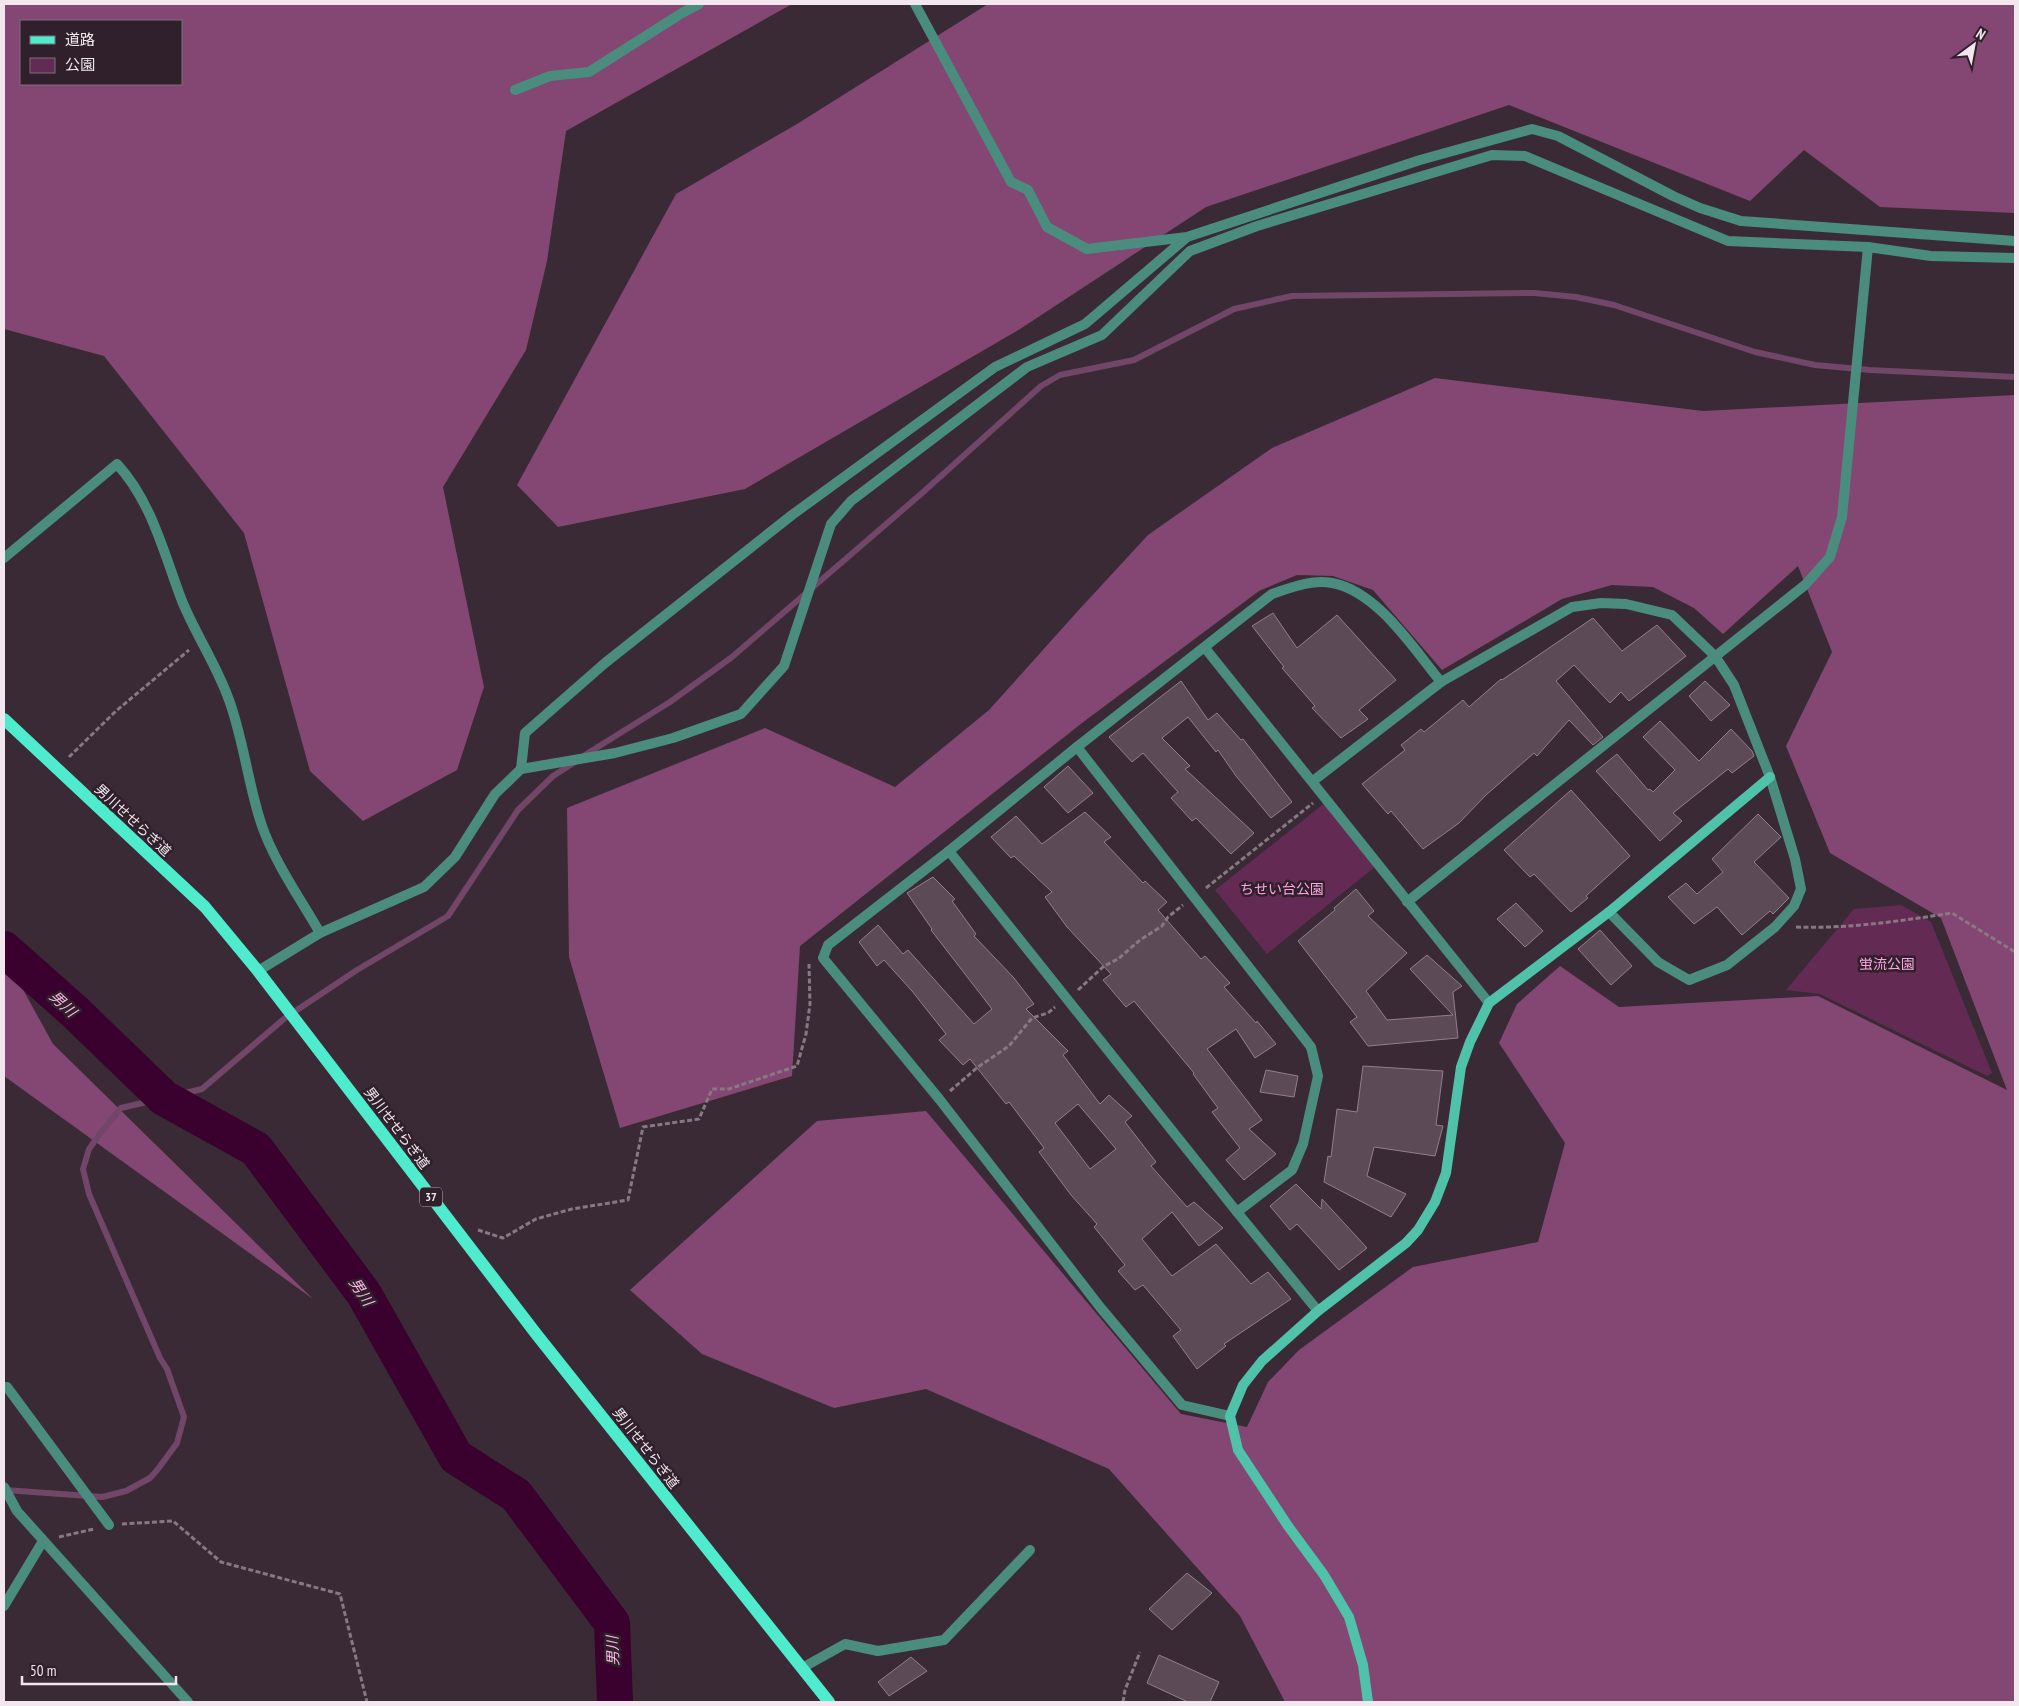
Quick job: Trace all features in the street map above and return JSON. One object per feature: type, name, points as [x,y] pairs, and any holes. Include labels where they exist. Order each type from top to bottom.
[{"type":"main road","name":"男川せせらぎ道","points":[[4,719],[205,908],[258,971],[537,1335],[829,1702]]},
{"type":"street","points":[[515,90],[550,76],[589,72],[666,23],[700,4]]},
{"type":"street","points":[[915,4],[1011,182],[1028,190],[1047,228],[1087,249],[1187,237],[1420,160],[1532,128],[1558,136],[1700,208],[1741,220],[2015,241]]},
{"type":"street","points":[[258,971],[320,933],[424,887],[455,857],[495,794],[521,769],[615,753],[674,738],[741,714],[784,666],[831,524],[851,501],[1027,367],[1102,335],[1190,251],[1257,226],[1492,155],[1525,156],[1728,241],[1868,247],[1931,256],[2015,258]]},
{"type":"street","points":[[521,769],[525,732],[605,663],[792,516],[995,367],[1085,324],[1187,237]]},
{"type":"street","points":[[1407,902],[1805,585],[1830,557],[1842,517],[1868,247]]},
{"type":"street","points":[[4,558],[118,464],[136,487],[148,509],[183,603],[229,700],[262,826],[272,850],[320,933]]},
{"type":"street","points":[[1230,1416],[1182,1405],[1100,1307],[940,1100],[823,958],[828,944],[949,851],[1077,747],[1272,594],[1303,584],[1331,583],[1360,593],[1381,610],[1441,682]]},
{"type":"street","points":[[1313,781],[1441,682],[1572,607],[1601,603],[1626,604],[1672,615],[1715,656],[1734,685],[1770,777],[1795,859],[1801,889],[1794,906],[1775,926],[1727,965],[1689,980],[1658,962],[1609,912]]},
{"type":"street","points":[[1204,648],[1313,781],[1488,1003]]},
{"type":"street","points":[[1077,747],[1311,1047],[1318,1076],[1303,1144],[1292,1170],[1236,1212]]},
{"type":"street","points":[[1368,1702],[1363,1665],[1349,1617],[1324,1575],[1288,1526],[1238,1450],[1230,1416],[1243,1385],[1262,1361],[1318,1311],[1406,1243],[1418,1230],[1435,1202],[1446,1173],[1461,1067],[1488,1003],[1609,912],[1770,777]]},
{"type":"street","points":[[949,851],[1236,1212],[1318,1311]]},
{"type":"street","points":[[4,1387],[7,1387],[109,1525]]},
{"type":"street","points":[[4,1487],[17,1511],[188,1702]]},
{"type":"street","points":[[4,1606],[44,1541]]},
{"type":"street","points":[[802,1668],[845,1644],[878,1651],[944,1640],[1030,1550]]},
{"type":"path","points":[[57,769],[116,711],[201,640]]},
{"type":"path","points":[[940,1100],[978,1067],[1009,1046],[1032,1018],[1048,1014],[1066,998],[1083,988],[1104,966],[1118,959],[1140,940],[1162,926],[1168,917],[1323,795]]},
{"type":"path","points":[[1775,926],[1820,928],[1884,923],[1952,912],[2015,952]]},
{"type":"path","points":[[476,1229],[503,1238],[536,1219],[572,1209],[628,1200],[643,1127],[699,1118],[712,1089],[729,1089],[797,1066],[806,1034],[810,1004],[808,957],[826,950]]},
{"type":"path","points":[[44,1541],[109,1525],[173,1521],[221,1562],[340,1594],[367,1702]]},
{"type":"path","points":[[1123,1702],[1140,1652]]},
{"type":"green space","name":"ちせい台公園","points":[[1326,802],[1376,866],[1267,954],[1215,890]]},
{"type":"green space","name":"蛍流公園","points":[[1901,905],[1931,922],[1992,1073],[1987,1076],[1820,994],[1786,990],[1854,909]]},
{"type":"shaded area","points":[[4,4],[792,4],[566,131],[547,261],[526,350],[443,487],[484,687],[457,770],[363,821],[310,771],[244,533],[104,356],[4,329]]},
{"type":"shaded area","points":[[988,4],[2015,4],[2015,213],[1880,207],[1804,150],[1750,201],[1509,105],[1206,207],[1020,329],[745,489],[558,527],[517,485],[676,194],[797,124]]},
{"type":"shaded area","points":[[1435,378],[1703,411],[2015,395],[2015,1702],[1285,1702],[1240,1616],[1109,1469],[926,1389],[834,1408],[702,1354],[630,1290],[817,1121],[926,1111],[1181,1414],[1247,1427],[1268,1382],[1299,1350],[1413,1267],[1538,1242],[1565,1143],[1499,1043],[1517,1004],[1560,966],[1619,1007],[1818,996],[2007,1090],[1941,918],[1830,853],[1786,746],[1832,652],[1798,566],[1723,634],[1694,608],[1653,587],[1612,585],[1562,599],[1442,670],[1373,590],[1333,576],[1297,575],[1259,591],[1082,723],[800,946],[792,1076],[620,1128],[569,957],[567,808],[765,728],[895,787],[989,710],[1148,535],[1272,448]]},
{"type":"shaded area","points":[[4,955],[53,1044],[313,1299],[4,1076]]},
{"type":"building","points":[[1273,613],[1297,648],[1337,615],[1396,680],[1359,710],[1368,719],[1341,738],[1312,708],[1315,706],[1282,668],[1284,667],[1252,626]]},
{"type":"building","points":[[1593,618],[1622,651],[1657,625],[1686,656],[1629,701],[1621,692],[1610,703],[1574,665],[1556,681],[1603,737],[1593,745],[1569,720],[1537,756],[1534,753],[1486,795],[1459,823],[1423,849],[1391,811],[1388,814],[1362,784],[1405,750],[1401,745],[1421,729],[1424,732],[1463,700],[1469,707],[1501,679]]},
{"type":"building","points":[[1181,681],[1208,720],[1217,713],[1241,740],[1243,739],[1292,802],[1271,818],[1236,776],[1218,750],[1216,752],[1188,717],[1162,738],[1190,766],[1185,769],[1254,833],[1231,854],[1196,818],[1192,821],[1171,798],[1178,792],[1143,753],[1132,762],[1109,737]]},
{"type":"building","points":[[1705,681],[1730,705],[1711,721],[1689,696]]},
{"type":"building","points":[[1660,721],[1699,761],[1731,729],[1752,751],[1754,756],[1732,773],[1728,769],[1673,813],[1682,821],[1660,841],[1596,771],[1617,754],[1648,790],[1650,789],[1653,792],[1675,770],[1643,737]]},
{"type":"building","points":[[1068,766],[1093,793],[1068,813],[1044,787]]},
{"type":"building","points":[[1571,790],[1630,856],[1586,896],[1588,898],[1571,912],[1534,874],[1530,877],[1504,850]]},
{"type":"building","points":[[1085,812],[1111,837],[1104,842],[1143,883],[1145,881],[1167,902],[1158,910],[1201,959],[1205,956],[1230,983],[1224,987],[1276,1044],[1255,1058],[1236,1029],[1207,1049],[1262,1120],[1249,1129],[1276,1154],[1244,1180],[1226,1160],[1240,1148],[1212,1112],[1218,1108],[1194,1073],[1134,1001],[1126,1007],[1103,980],[1111,974],[1067,927],[1045,897],[1052,892],[1014,856],[1011,858],[991,837],[1016,816],[1042,844]]},
{"type":"building","points":[[1758,814],[1781,837],[1754,862],[1789,898],[1773,914],[1770,911],[1742,935],[1717,907],[1694,924],[1668,897],[1686,883],[1697,894],[1723,872],[1712,859]]},
{"type":"building","points":[[933,877],[955,899],[952,901],[976,934],[974,936],[1014,978],[1034,1004],[1026,1009],[1068,1051],[1063,1055],[1100,1104],[1109,1095],[1132,1116],[1125,1122],[1156,1162],[1151,1166],[1187,1207],[1194,1202],[1223,1228],[1199,1246],[1172,1212],[1142,1239],[1172,1276],[1216,1244],[1251,1284],[1268,1272],[1291,1299],[1224,1344],[1226,1346],[1197,1369],[1173,1336],[1181,1330],[1143,1285],[1135,1290],[1118,1271],[1125,1265],[1094,1227],[1097,1224],[1071,1195],[1039,1152],[1044,1148],[1009,1102],[1006,1104],[970,1059],[963,1065],[939,1040],[946,1034],[912,991],[884,960],[877,966],[859,942],[878,925],[903,954],[908,950],[974,1024],[992,1009],[931,930],[907,893]],"holes":[[[1078,1104],[1116,1149],[1090,1169],[1055,1123]]]},
{"type":"building","points":[[1356,889],[1374,911],[1368,916],[1407,953],[1366,991],[1387,1020],[1453,1015],[1410,969],[1427,955],[1462,986],[1453,992],[1458,1038],[1368,1046],[1350,1022],[1357,1017],[1298,941],[1335,910],[1334,908]]},
{"type":"building","points":[[1516,903],[1543,931],[1525,947],[1497,919]]},
{"type":"building","points":[[1600,930],[1632,966],[1611,985],[1578,949]]},
{"type":"building","points":[[1363,1066],[1443,1071],[1436,1125],[1443,1126],[1435,1156],[1374,1147],[1367,1176],[1406,1194],[1391,1217],[1324,1182],[1328,1156],[1331,1157],[1337,1109],[1357,1112]]},
{"type":"building","points":[[1266,1070],[1298,1076],[1294,1097],[1260,1092]]},
{"type":"building","points":[[1296,1184],[1321,1209],[1322,1199],[1367,1248],[1339,1270],[1297,1224],[1290,1230],[1270,1206]]},
{"type":"building","points":[[1187,1573],[1212,1593],[1172,1630],[1149,1609]]},
{"type":"building","points":[[1159,1655],[1219,1682],[1210,1702],[1188,1702],[1147,1683]]},
{"type":"building","points":[[911,1657],[927,1671],[889,1696],[878,1682]]},
{"type":"waterway","points":[[585,755],[670,702],[732,657],[921,494],[1041,386],[1060,375],[1134,360],[1234,309],[1292,296],[1534,293],[1576,297],[1614,305],[1755,352],[1815,365],[1870,370],[2015,377]]},
{"type":"waterway","points":[[5,1490],[102,1497],[126,1491],[150,1478],[177,1443],[184,1417],[167,1369],[160,1358],[89,1194],[83,1169],[89,1149],[102,1131],[121,1108],[202,1089],[285,1018],[357,970],[448,916],[518,810],[553,776],[575,762]]},
{"type":"waterway","name":"男川","points":[[4,949],[75,1012],[164,1098],[256,1149],[364,1294],[456,1457],[516,1495],[612,1623],[615,1702]]}]
